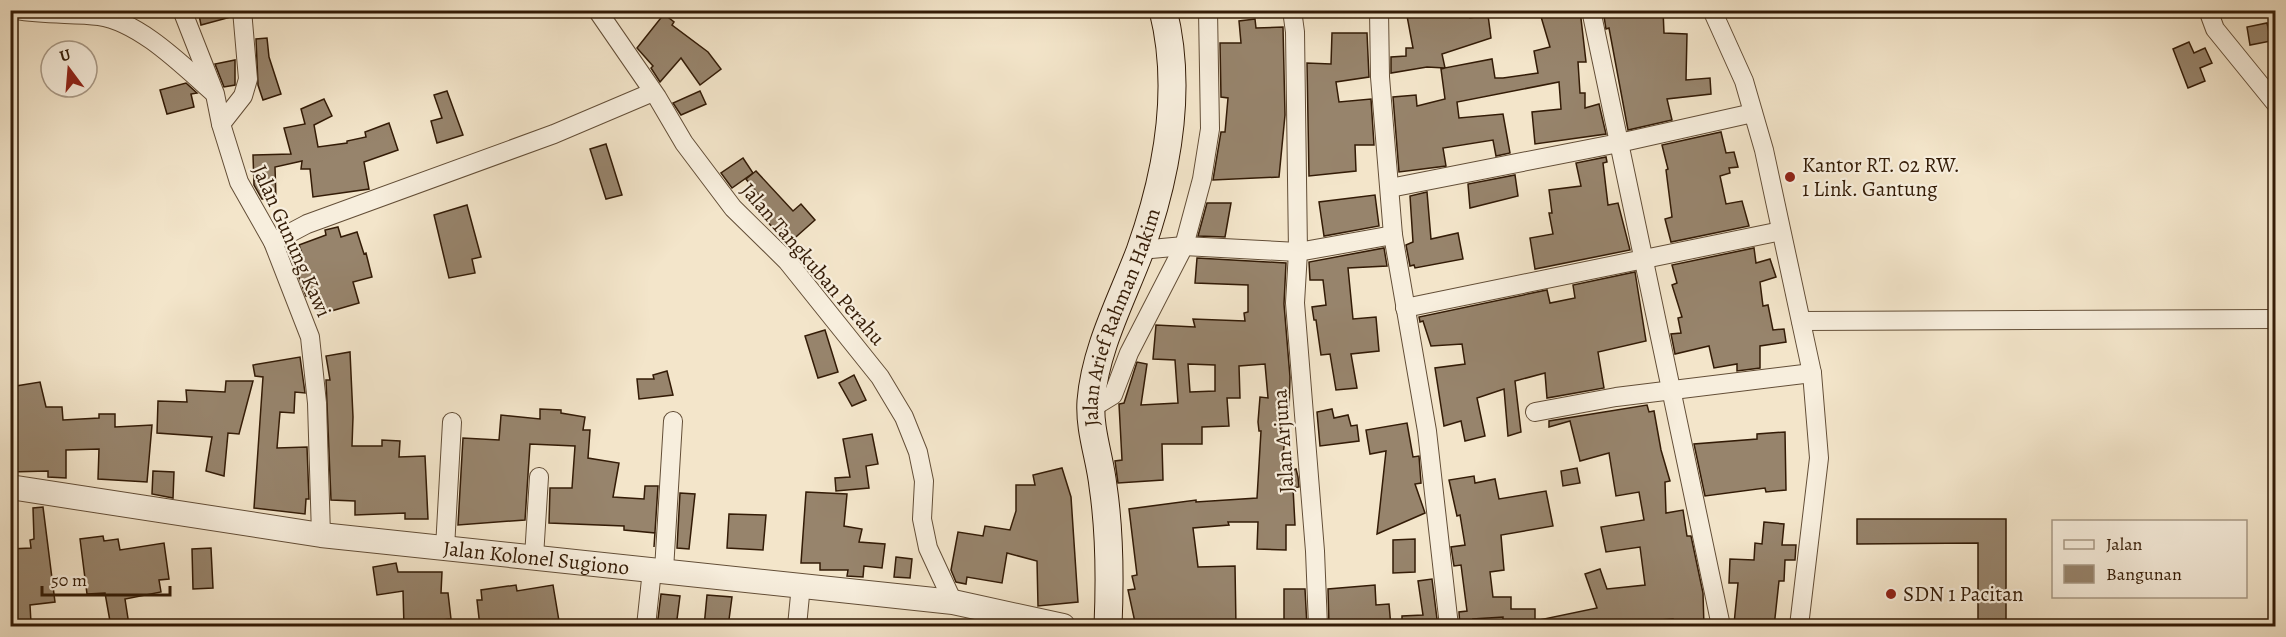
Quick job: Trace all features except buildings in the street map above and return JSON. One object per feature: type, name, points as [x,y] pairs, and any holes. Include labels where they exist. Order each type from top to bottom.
[{"type":"main road","name":"Jalan Arief Rahman Hakim","points":[[1108,627],[1110,575],[1104,486],[1091,403],[1103,349],[1140,250],[1159,189],[1173,109],[1169,32],[1163,10]]},
{"type":"street","points":[[16,10],[100,16],[116,21],[132,28],[171,56],[215,94]]},
{"type":"street","name":"Jalan Gunung Kawi","points":[[182,10],[215,94],[220,124],[239,182],[273,242],[310,337],[317,403],[321,535]]},
{"type":"street","points":[[220,124],[243,96],[248,79],[242,10]]},
{"type":"street","name":"Jalan Tangkuban Perahu","points":[[597,10],[684,143],[733,208],[786,261],[886,387],[903,417],[918,452],[924,481],[922,519],[928,548],[953,602]]},
{"type":"street","points":[[1091,403],[1100,403],[1113,395],[1129,353],[1184,246],[1202,178],[1210,129],[1208,10]]},
{"type":"street","name":"Jalan Arjuna","points":[[1292,10],[1295,32],[1298,252],[1295,303],[1315,551],[1318,627]]},
{"type":"street","points":[[1379,10],[1380,77],[1394,235],[1427,431],[1449,627]]},
{"type":"street","points":[[1591,10],[1721,627]]},
{"type":"street","points":[[1712,10],[1744,81],[1753,112],[1782,231],[1812,373],[1819,458],[1799,627]]},
{"type":"street","points":[[2208,10],[2215,29],[2276,104]]},
{"type":"street","points":[[273,242],[307,224],[554,134],[652,92]]},
{"type":"street","points":[[1390,188],[1619,143],[1753,112]]},
{"type":"street","points":[[1405,308],[1782,231]]},
{"type":"street","points":[[1140,250],[1184,246],[1298,252],[1394,235]]},
{"type":"street","points":[[1801,321],[2276,319]]},
{"type":"street","points":[[1535,412],[1671,390],[1812,373]]},
{"type":"street","points":[[645,627],[658,570],[673,421]]},
{"type":"street","points":[[444,548],[452,422]]},
{"type":"street","points":[[534,557],[538,477]]},
{"type":"street","name":"Jalan Kolonel Sugiono","points":[[10,487],[321,535],[953,602],[988,618],[1063,627]]},
{"type":"street","points":[[797,627],[801,585]]},
{"type":"place","name":"Kantor RT. 02 RW. 1 Link. Gantung","points":[[1790,177]]},
{"type":"place","name":"SDN 1 Pacitan","points":[[1891,594]]}]
